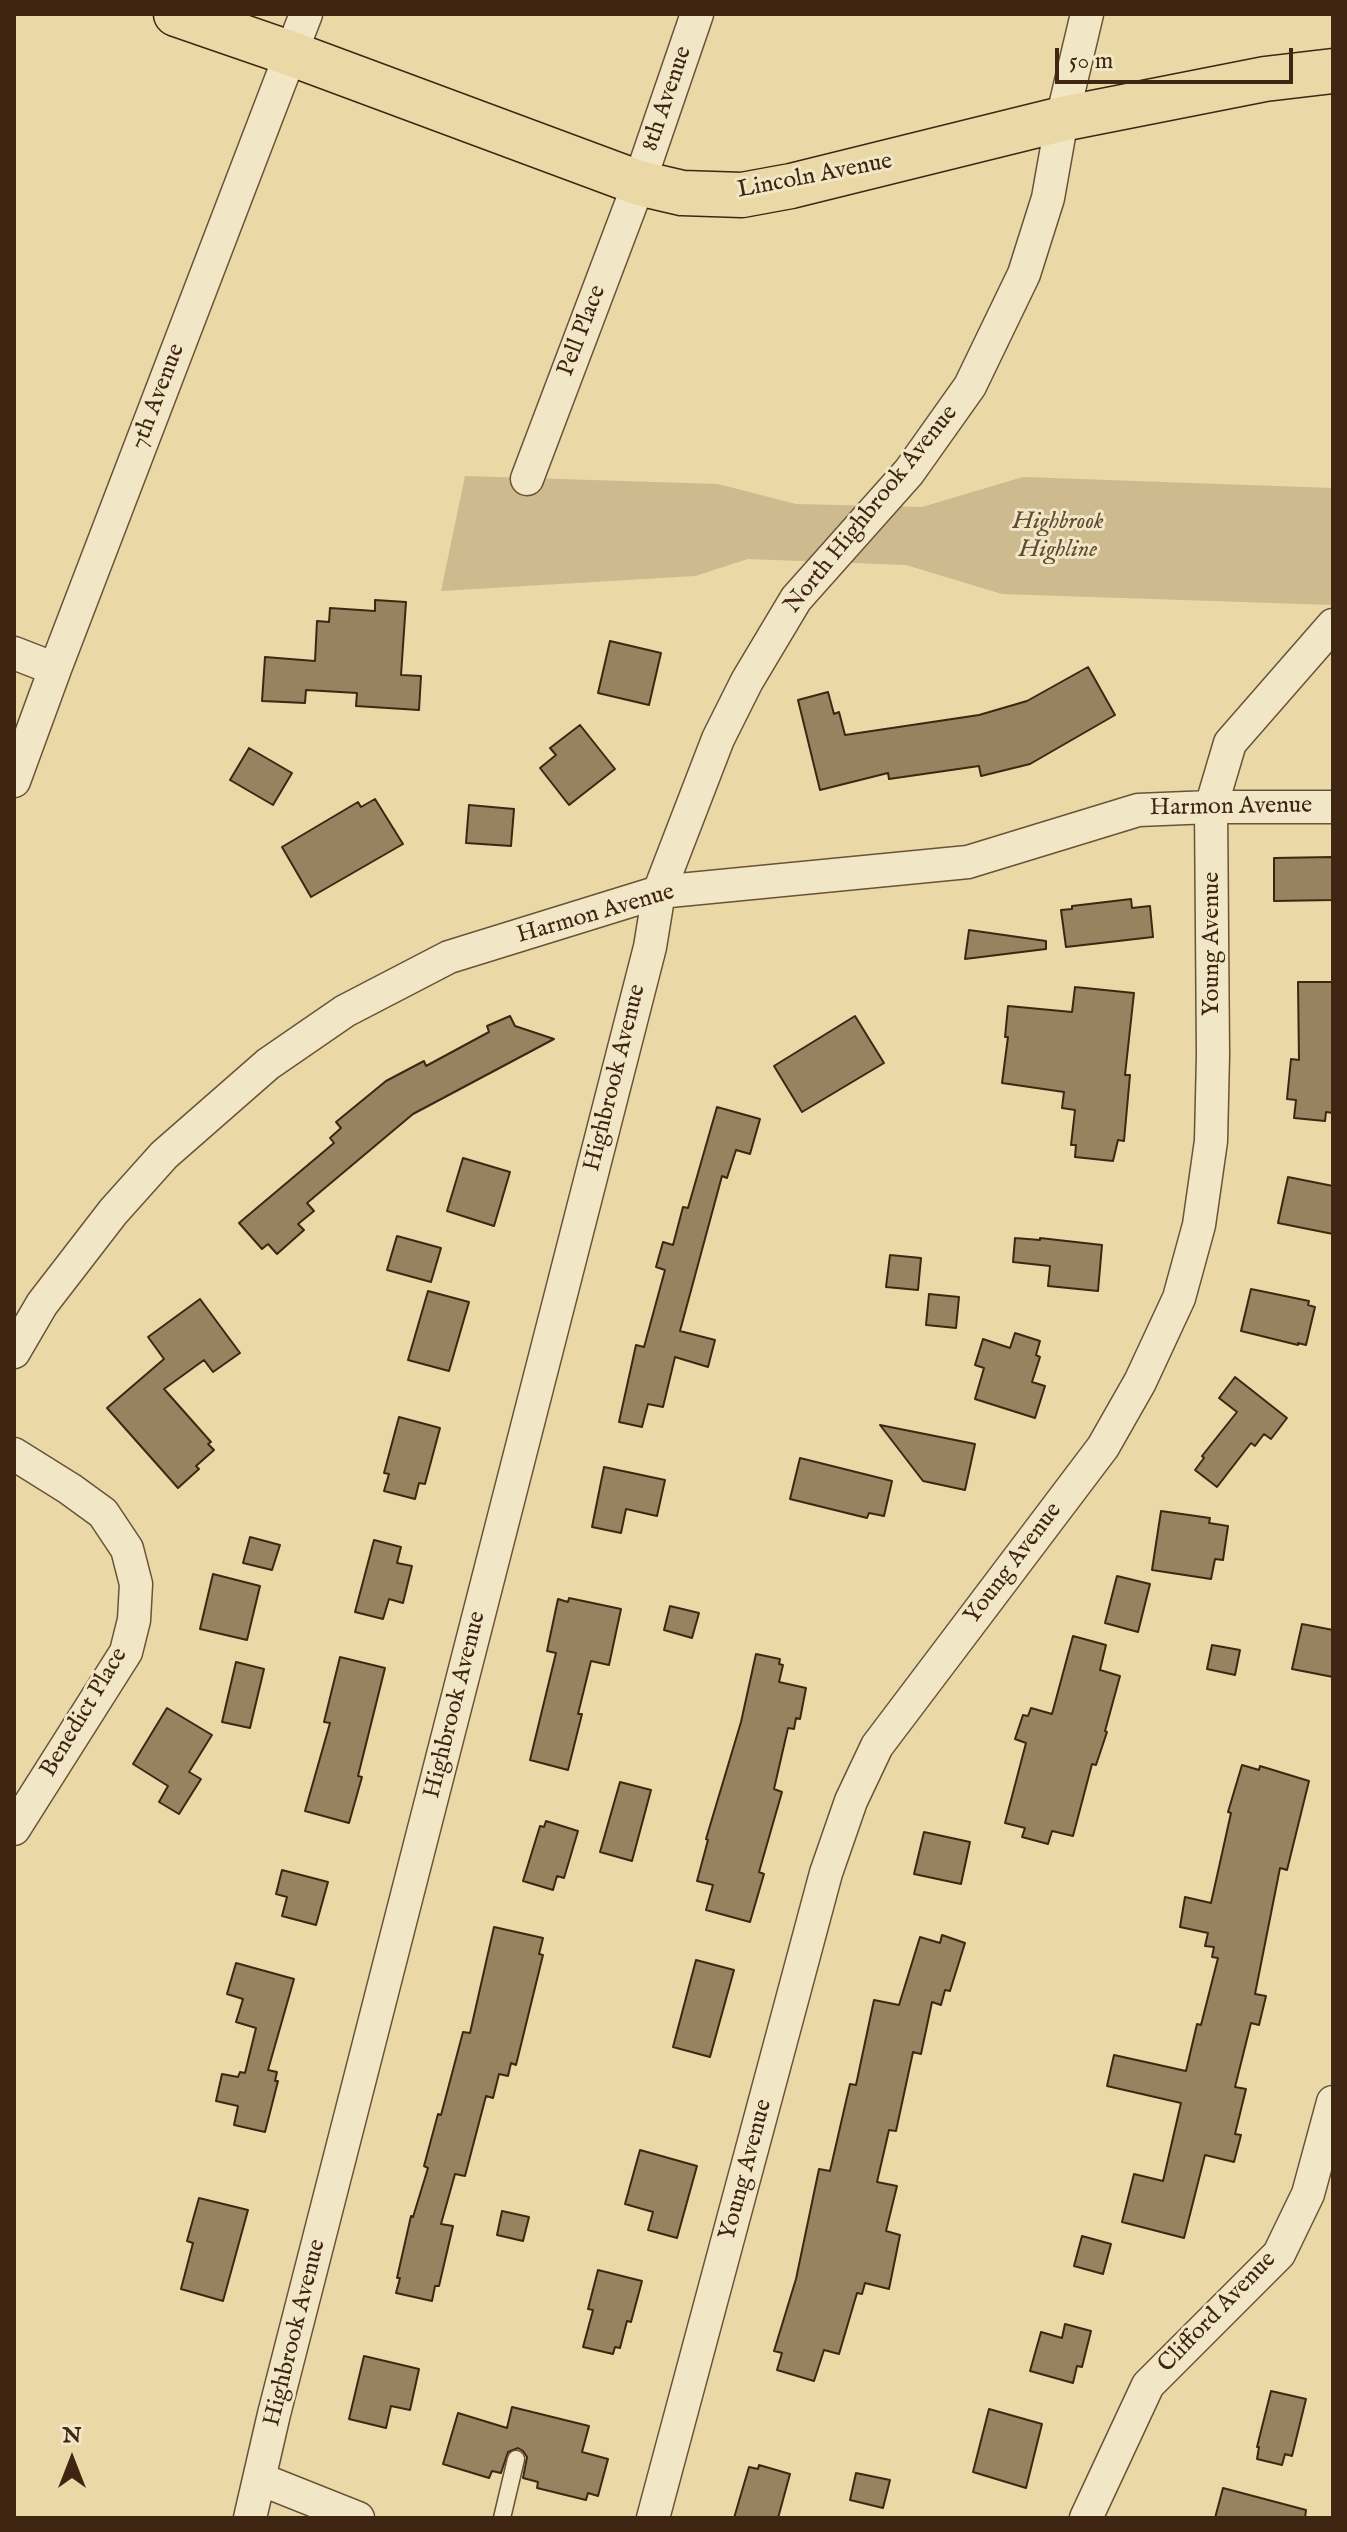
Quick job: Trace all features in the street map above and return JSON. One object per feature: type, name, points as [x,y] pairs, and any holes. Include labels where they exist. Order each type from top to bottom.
[{"type":"main road","name":"Lincoln Avenue","points":[[176,14],[299,34],[639,183],[682,193],[742,195],[873,167],[1062,119],[1251,82],[1333,71]]},
{"type":"street","name":"8th Avenue","points":[[639,183],[697,14]]},
{"type":"street","name":"North Highbrook Avenue","points":[[659,892],[718,739],[747,681],[796,599],[909,472],[970,386],[1024,274],[1048,198],[1062,119],[1087,14]]},
{"type":"street","name":"7th Avenue","points":[[14,781],[299,34]]},
{"type":"street","name":"Pell Place","points":[[527,479],[639,183]]},
{"type":"street","name":"Young Avenue","points":[[653,2518],[826,1873],[851,1801],[877,1746],[1103,1447],[1140,1382],[1179,1298],[1199,1225],[1211,1141],[1211,807],[1230,743],[1333,625]]},
{"type":"street","points":[[14,653],[55,669]]},
{"type":"street","name":"Harmon Avenue","points":[[14,1352],[42,1304],[113,1212],[164,1155],[268,1064],[345,1011],[449,957],[659,892],[968,862],[1138,810],[1333,807]]},
{"type":"street","name":"Highbrook Avenue","points":[[250,2518],[646,962],[659,892]]},
{"type":"street","name":"Benedict Place","points":[[14,1454],[103,1513],[127,1549],[136,1584],[134,1620],[126,1652],[14,1829]]},
{"type":"street","name":"Clifford Avenue","points":[[1086,2518],[1148,2385],[1279,2254],[1308,2194],[1333,2102]]},
{"type":"street","points":[[260,2479],[358,2518]]},
{"type":"lane","points":[[502,2518],[516,2459]]},
{"type":"green space","name":"Highbrook Highline","points":[[465,476],[718,484],[796,504],[922,507],[1023,477],[1333,488],[1333,605],[1002,594],[906,565],[748,559],[695,576],[441,591]]},
{"type":"building","points":[[375,600],[406,602],[401,675],[421,676],[419,710],[356,706],[357,693],[306,690],[305,703],[262,701],[265,657],[315,661],[317,621],[329,622],[330,608],[375,611]]},
{"type":"building","points":[[610,641],[661,653],[649,705],[598,693]]},
{"type":"building","points":[[1088,667],[1115,715],[1030,764],[981,776],[979,766],[889,779],[888,773],[820,790],[798,700],[828,692],[834,714],[839,712],[845,735],[979,715],[1027,701]]},
{"type":"building","points":[[580,725],[615,769],[569,805],[540,768],[556,755],[550,748]]},
{"type":"building","points":[[249,748],[292,773],[273,805],[230,780]]},
{"type":"building","points":[[375,799],[403,844],[311,897],[282,847],[358,802],[361,807]]},
{"type":"building","points":[[469,805],[514,809],[511,846],[466,843]]},
{"type":"building","points":[[1333,857],[1333,900],[1274,901],[1274,858]]},
{"type":"building","points":[[1131,899],[1132,908],[1150,906],[1153,937],[1066,947],[1061,910]]},
{"type":"building","points":[[969,930],[1046,941],[1046,949],[965,959]]},
{"type":"building","points":[[1298,982],[1333,982],[1333,1113],[1326,1112],[1325,1121],[1294,1118],[1296,1100],[1287,1099],[1291,1059],[1299,1060]]},
{"type":"building","points":[[1075,987],[1134,993],[1125,1075],[1130,1075],[1124,1141],[1118,1140],[1113,1161],[1075,1157],[1076,1145],[1071,1145],[1075,1110],[1062,1108],[1064,1092],[1002,1083],[1008,1037],[1005,1037],[1008,1006],[1072,1012]]},
{"type":"building","points":[[510,1016],[515,1026],[554,1039],[413,1114],[307,1203],[314,1211],[298,1224],[304,1230],[277,1254],[268,1244],[262,1249],[239,1223],[334,1143],[330,1138],[341,1128],[336,1122],[386,1081],[424,1061],[426,1066],[489,1032],[487,1026]]},
{"type":"building","points":[[855,1016],[884,1063],[802,1112],[774,1066]]},
{"type":"building","points":[[717,1107],[760,1119],[750,1154],[736,1150],[727,1178],[722,1176],[680,1331],[715,1340],[708,1367],[675,1357],[663,1407],[648,1404],[642,1427],[619,1422],[636,1345],[644,1347],[665,1270],[656,1267],[663,1242],[673,1245],[683,1207],[688,1208]]},
{"type":"building","points":[[463,1158],[510,1172],[494,1226],[447,1211]]},
{"type":"building","points":[[1288,1177],[1333,1186],[1333,1234],[1278,1223]]},
{"type":"building","points":[[397,1236],[441,1248],[431,1282],[387,1270]]},
{"type":"building","points":[[1015,1238],[1102,1245],[1098,1291],[1048,1286],[1050,1266],[1013,1262]]},
{"type":"building","points":[[890,1255],[921,1258],[918,1290],[886,1287]]},
{"type":"building","points":[[1251,1289],[1309,1301],[1308,1305],[1315,1307],[1306,1345],[1241,1331]]},
{"type":"building","points":[[428,1291],[469,1302],[449,1371],[408,1360]]},
{"type":"building","points":[[929,1294],[959,1297],[956,1328],[926,1325]]},
{"type":"building","points":[[200,1299],[240,1353],[213,1372],[204,1360],[164,1389],[211,1442],[208,1444],[214,1450],[178,1488],[107,1408],[164,1359],[148,1337]]},
{"type":"building","points":[[1015,1333],[1040,1341],[1036,1355],[1040,1357],[1032,1382],[1045,1386],[1035,1418],[975,1399],[984,1368],[975,1365],[983,1339],[1010,1348]]},
{"type":"building","points":[[1235,1377],[1287,1418],[1271,1439],[1264,1434],[1255,1446],[1251,1443],[1217,1487],[1195,1470],[1204,1458],[1202,1456],[1237,1412],[1219,1398]]},
{"type":"building","points":[[399,1417],[440,1428],[425,1484],[419,1483],[415,1499],[384,1491],[389,1474],[384,1473]]},
{"type":"building","points":[[880,1425],[975,1444],[965,1490],[923,1481]]},
{"type":"building","points":[[800,1458],[892,1481],[884,1516],[869,1513],[867,1518],[790,1499]]},
{"type":"building","points":[[604,1467],[665,1480],[657,1516],[626,1509],[621,1533],[592,1527]]},
{"type":"building","points":[[1161,1511],[1210,1518],[1209,1523],[1228,1526],[1223,1560],[1215,1559],[1211,1579],[1152,1570]]},
{"type":"building","points":[[250,1537],[280,1545],[272,1570],[243,1563]]},
{"type":"building","points":[[374,1540],[401,1547],[397,1563],[412,1566],[403,1603],[389,1599],[383,1619],[355,1612]]},
{"type":"building","points":[[213,1574],[260,1586],[247,1640],[200,1629]]},
{"type":"building","points":[[1117,1576],[1150,1584],[1138,1632],[1105,1623]]},
{"type":"building","points":[[569,1598],[621,1609],[609,1665],[591,1661],[568,1770],[530,1760],[556,1653],[547,1651],[558,1599],[568,1602]]},
{"type":"building","points":[[670,1606],[699,1613],[692,1638],[664,1630]]},
{"type":"building","points":[[1302,1624],[1333,1630],[1333,1677],[1292,1669]]},
{"type":"building","points":[[1073,1636],[1106,1645],[1100,1670],[1120,1676],[1107,1732],[1096,1765],[1092,1764],[1073,1836],[1052,1831],[1048,1844],[1022,1837],[1025,1828],[1005,1823],[1026,1743],[1015,1739],[1023,1715],[1028,1716],[1031,1708],[1052,1714]]},
{"type":"building","points":[[1212,1645],[1240,1650],[1235,1675],[1207,1669]]},
{"type":"building","points":[[756,1654],[780,1659],[779,1664],[783,1665],[779,1682],[806,1688],[800,1719],[796,1718],[794,1729],[788,1728],[774,1789],[782,1792],[759,1872],[764,1874],[750,1922],[706,1910],[713,1885],[697,1881],[706,1839],[741,1722]]},
{"type":"building","points":[[340,1657],[385,1668],[349,1823],[305,1811],[330,1723],[324,1722]]},
{"type":"building","points":[[236,1662],[264,1669],[250,1728],[222,1722]]},
{"type":"building","points":[[167,1708],[212,1735],[189,1772],[201,1779],[179,1814],[159,1802],[168,1786],[133,1764]]},
{"type":"building","points":[[1242,1765],[1259,1770],[1260,1766],[1309,1781],[1287,1870],[1280,1868],[1255,1994],[1266,1996],[1259,2025],[1251,2023],[1235,2087],[1246,2089],[1235,2134],[1241,2135],[1234,2162],[1205,2155],[1184,2238],[1122,2222],[1134,2174],[1163,2181],[1181,2103],[1107,2086],[1114,2055],[1186,2071],[1218,1958],[1212,1957],[1214,1947],[1205,1946],[1208,1933],[1180,1927],[1185,1897],[1211,1903],[1231,1813],[1228,1812]]},
{"type":"building","points":[[620,1782],[651,1790],[632,1861],[600,1852]]},
{"type":"building","points":[[546,1821],[578,1831],[564,1878],[557,1876],[553,1890],[523,1881],[540,1826],[544,1827]]},
{"type":"building","points":[[924,1832],[970,1842],[961,1884],[914,1874]]},
{"type":"building","points":[[282,1870],[328,1882],[316,1925],[282,1916],[287,1897],[276,1894]]},
{"type":"building","points":[[494,1927],[543,1938],[539,1954],[543,1955],[516,2065],[511,2063],[508,2076],[499,2074],[493,2098],[486,2096],[465,2176],[455,2174],[441,2224],[453,2226],[439,2286],[435,2286],[432,2301],[396,2293],[400,2278],[397,2278],[411,2216],[428,2168],[424,2166],[438,2114],[441,2115],[463,2032],[470,2033]]},
{"type":"building","points":[[942,1935],[965,1943],[950,1991],[945,1990],[941,2005],[932,2002],[921,2054],[913,2052],[896,2131],[889,2130],[877,2182],[897,2186],[886,2231],[900,2235],[889,2289],[865,2283],[862,2294],[857,2293],[839,2354],[824,2350],[814,2381],[777,2370],[782,2353],[774,2351],[796,2279],[819,2169],[830,2171],[850,2084],[856,2085],[874,2000],[899,2005],[920,1937],[940,1943]]},
{"type":"building","points":[[696,1960],[734,1970],[710,2057],[673,2047]]},
{"type":"building","points":[[236,1963],[294,1979],[268,2070],[277,2072],[275,2081],[278,2081],[265,2132],[234,2125],[238,2106],[216,2101],[222,2074],[238,2077],[240,2072],[245,2073],[256,2028],[236,2022],[243,1999],[227,1994]]},
{"type":"building","points":[[640,2150],[697,2166],[677,2238],[648,2230],[653,2212],[625,2204]]},
{"type":"building","points":[[199,2198],[248,2210],[223,2301],[181,2289],[193,2243],[187,2241]]},
{"type":"building","points":[[502,2211],[529,2217],[523,2241],[497,2235]]},
{"type":"building","points":[[1082,2236],[1111,2244],[1103,2274],[1074,2266]]},
{"type":"building","points":[[598,2270],[642,2281],[631,2322],[627,2321],[620,2348],[615,2347],[613,2354],[583,2347],[593,2310],[588,2309]]},
{"type":"building","points":[[1065,2324],[1091,2331],[1082,2367],[1077,2366],[1073,2383],[1030,2371],[1041,2332],[1062,2338]]},
{"type":"building","points":[[364,2356],[419,2369],[410,2410],[391,2406],[386,2428],[349,2419]]},
{"type":"building","points":[[1271,2391],[1306,2399],[1292,2456],[1285,2454],[1282,2465],[1257,2459],[1257,2447]]},
{"type":"building","points":[[512,2407],[589,2426],[582,2452],[608,2459],[598,2496],[588,2493],[586,2500],[537,2488],[538,2482],[523,2478],[527,2457],[518,2448],[508,2452],[501,2473],[492,2471],[489,2478],[443,2464],[458,2413],[507,2428]]},
{"type":"building","points":[[989,2409],[1042,2424],[1026,2488],[973,2472]]},
{"type":"building","points":[[759,2465],[790,2474],[778,2518],[734,2518],[749,2467],[758,2469]]},
{"type":"building","points":[[856,2473],[890,2480],[883,2508],[850,2500]]},
{"type":"building","points":[[1223,2488],[1306,2510],[1305,2518],[1215,2518]]}]
